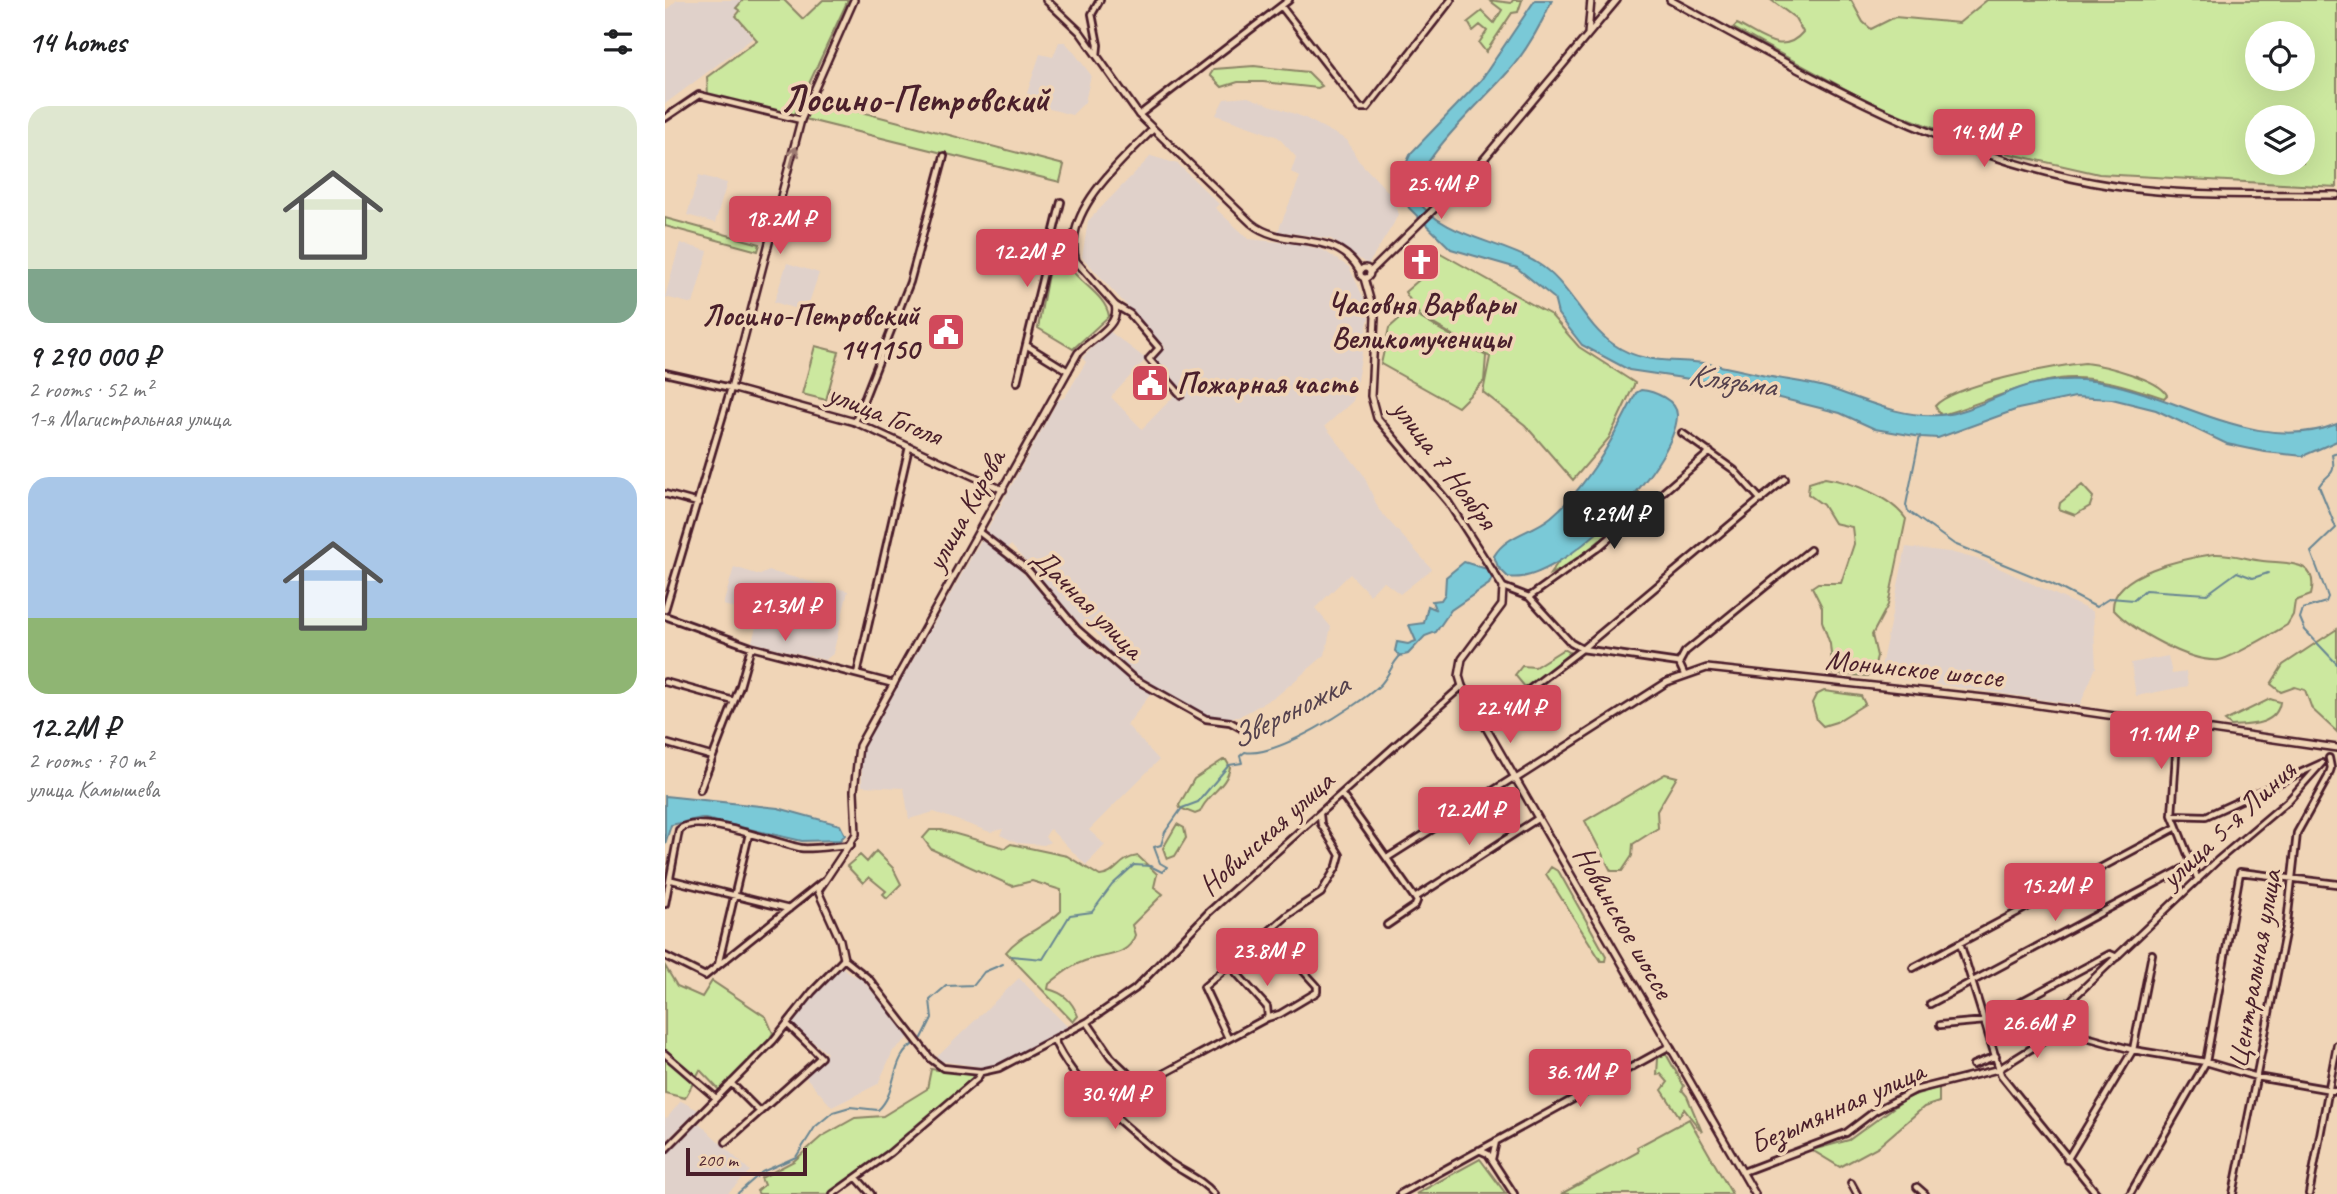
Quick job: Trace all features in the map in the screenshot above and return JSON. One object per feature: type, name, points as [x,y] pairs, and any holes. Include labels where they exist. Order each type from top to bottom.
[{"type":"main road","points":[[731,388],[801,120],[854,0]]},
{"type":"main road","points":[[1046,0],[1072,23],[1139,115],[1256,227],[1272,235],[1327,243],[1347,253],[1355,262],[1367,286]]},
{"type":"main road","points":[[1588,34],[1591,0]]},
{"type":"main road","points":[[1364,278],[1479,165],[1617,0]]},
{"type":"main road","points":[[1670,0],[1868,107],[1996,159],[2115,186],[2202,192],[2337,195]]},
{"type":"main road","points":[[1115,305],[1081,270],[1074,255],[1089,197],[1153,130]]},
{"type":"main road","name":"улица 7 Ноября","points":[[1355,262],[1367,286],[1375,317],[1371,396],[1374,412],[1380,424],[1448,502],[1503,587]]},
{"type":"main road","points":[[1360,271],[1366,268],[1370,272]]},
{"type":"main road","name":"улица Кирова","points":[[851,845],[857,827],[854,791],[859,746],[1078,353],[1113,323],[1118,314],[1115,305]]},
{"type":"main road","name":"улица Гоголя","points":[[731,388],[855,422],[1003,490]]},
{"type":"main road","name":"Новинское шоссе","points":[[1503,587],[1502,605],[1464,655],[1459,671],[1462,686],[1755,1194]]},
{"type":"main road","name":"Монинское шоссе","points":[[1514,779],[1684,674],[1717,668],[2003,700],[2333,747]]},
{"type":"main road","points":[[844,959],[833,920],[820,900],[821,883],[851,845]]},
{"type":"street","points":[[1097,56],[1098,45],[1092,14],[1100,0]]},
{"type":"street","points":[[1139,115],[1289,0]]},
{"type":"street","points":[[1281,6],[1360,108],[1367,108],[1451,0]]},
{"type":"street","points":[[665,118],[699,95],[801,120]]},
{"type":"street","points":[[855,422],[910,282],[944,156]]},
{"type":"street","points":[[1017,382],[1061,202]]},
{"type":"street","points":[[1115,305],[1130,314],[1159,348],[1149,359],[1181,395]]},
{"type":"street","points":[[1025,345],[1068,371]]},
{"type":"street","name":"улица Гоголя","points":[[665,373],[731,388]]},
{"type":"street","points":[[665,610],[731,388]]},
{"type":"street","points":[[1682,433],[1734,470],[1761,500]]},
{"type":"street","points":[[857,674],[909,446]]},
{"type":"street","points":[[1529,597],[1599,547],[1710,452]]},
{"type":"street","points":[[1483,725],[1582,649],[1785,479]]},
{"type":"street","points":[[665,494],[698,503]]},
{"type":"street","name":"Дачная улица","points":[[979,532],[1021,564],[1077,629],[1133,678],[1206,719],[1230,722],[1246,731]]},
{"type":"street","points":[[1679,663],[1693,644],[1810,550]]},
{"type":"street","points":[[1503,587],[1529,597],[1571,643],[1582,649],[1679,663]]},
{"type":"street","points":[[665,616],[751,647],[894,684]]},
{"type":"street","points":[[700,790],[710,756],[734,701],[751,647]]},
{"type":"street","points":[[1679,663],[1684,674]]},
{"type":"street","points":[[665,682],[734,701]]},
{"type":"street","name":"Новинская улица","points":[[981,1072],[999,1068],[1087,1022],[1144,981],[1209,912],[1462,686]]},
{"type":"street","points":[[2178,724],[2172,814],[2198,880]]},
{"type":"street","points":[[665,743],[710,756]]},
{"type":"street","name":"Центральная улица","points":[[2234,1194],[2294,880],[2297,833],[2328,777],[2331,768],[2329,758],[2333,747]]},
{"type":"street","points":[[2172,814],[2207,816],[2329,758]]},
{"type":"street","name":"улица 5-я Линия","points":[[2070,1001],[2198,880],[2289,800],[2322,763]]},
{"type":"street","points":[[1387,858],[1514,779]]},
{"type":"street","points":[[1342,795],[1415,898],[1415,906],[1387,925]]},
{"type":"street","points":[[1228,1038],[1203,989],[1294,911],[1317,897],[1337,866],[1339,850],[1321,824],[1321,814]]},
{"type":"street","points":[[1415,898],[1537,818]]},
{"type":"street","points":[[1311,821],[1321,824]]},
{"type":"street","points":[[665,904],[681,827],[705,824],[802,849],[851,845]]},
{"type":"street","points":[[1913,968],[2177,827]]},
{"type":"street","points":[[718,965],[749,834]]},
{"type":"street","points":[[1930,1004],[2192,864]]},
{"type":"street","points":[[2130,1194],[2206,1062],[2240,872],[2337,884]]},
{"type":"street","points":[[671,880],[789,910]]},
{"type":"street","points":[[665,956],[705,976],[821,883]]},
{"type":"street","points":[[1087,1022],[1111,1057],[1135,1080],[1154,1079],[1228,1038],[1280,1014],[1318,989],[1269,933]]},
{"type":"street","points":[[1960,943],[1999,1069],[2067,1160],[2097,1194]]},
{"type":"street","points":[[1940,1025],[1985,1021],[2110,954],[2117,957]]},
{"type":"street","points":[[2067,1160],[2133,1050],[2152,954]]},
{"type":"street","points":[[665,1150],[787,1024],[811,992],[844,959],[869,979],[937,1064],[981,1072],[977,1079],[857,1178],[833,1194]]},
{"type":"street","points":[[1230,966],[1267,1007],[1267,1018]]},
{"type":"street","points":[[726,1142],[821,1057],[787,1024]]},
{"type":"street","name":"Безымянная улица","points":[[1743,1172],[1846,1133],[1875,1111],[1915,1090],[1999,1069],[2061,1030],[2133,1050]]},
{"type":"street","points":[[1053,1040],[1070,1067],[1103,1103],[1166,1160],[1214,1194]]},
{"type":"street","points":[[2309,1194],[2337,1045]]},
{"type":"street","points":[[1400,1194],[1670,1046]]},
{"type":"street","points":[[2133,1050],[2206,1062],[2257,1077],[2337,1091]]},
{"type":"street","points":[[665,1054],[716,1098]]},
{"type":"street","points":[[1973,1065],[1996,1056]]},
{"type":"street","points":[[731,1083],[759,1112]]},
{"type":"street","points":[[1492,1160],[1497,1139]]},
{"type":"street","points":[[1478,1150],[1484,1150],[1514,1194]]},
{"type":"street","points":[[857,1178],[871,1194]]},
{"type":"street","points":[[1851,1183],[1857,1194]]},
{"type":"street","points":[[1917,1187],[1925,1194]]},
{"type":"shaded area","points":[[677,0],[743,0],[735,16],[753,38],[665,104],[665,11]]},
{"type":"shaded area","points":[[1059,42],[1065,42],[1091,75],[1085,102],[1072,115],[1024,102],[1040,54],[1053,57]]},
{"type":"shaded area","points":[[1248,97],[1303,117],[1347,140],[1358,160],[1394,198],[1398,214],[1368,265],[1331,239],[1278,231],[1300,177],[1291,172],[1296,157],[1278,137],[1216,115],[1224,99]]},
{"type":"shaded area","points":[[1151,156],[1178,164],[1219,204],[1215,208],[1249,239],[1298,244],[1323,250],[1349,267],[1368,307],[1369,316],[1353,401],[1325,426],[1363,474],[1379,510],[1432,569],[1400,594],[1383,581],[1370,595],[1350,574],[1315,608],[1331,627],[1325,655],[1279,694],[1239,717],[1210,718],[1129,672],[1100,647],[1101,638],[1087,624],[1080,624],[1011,545],[1007,549],[985,534],[1058,400],[1065,397],[1086,362],[1082,358],[1109,331],[1146,359],[1111,397],[1142,429],[1174,396],[1177,383],[1155,359],[1165,347],[1082,257],[1088,221]]},
{"type":"shaded area","points":[[699,175],[727,183],[715,223],[687,215]]},
{"type":"shaded area","points":[[680,243],[708,251],[693,304],[665,297]]},
{"type":"shaded area","points":[[787,263],[819,273],[806,312],[774,302]]},
{"type":"shaded area","points":[[981,540],[1014,563],[1095,653],[1152,692],[1127,725],[1159,760],[1089,830],[1105,845],[1086,865],[1050,829],[1045,837],[1050,842],[1044,845],[1017,843],[1000,835],[1003,829],[990,832],[934,812],[909,819],[904,788],[862,786],[862,750]]},
{"type":"shaded area","points":[[1906,547],[1950,552],[1984,561],[2093,612],[2096,667],[2080,705],[1879,676]]},
{"type":"shaded area","points":[[734,567],[760,575],[769,571],[848,591],[833,654],[825,660],[752,642],[759,615],[723,605]]},
{"type":"shaded area","points":[[2168,656],[2172,674],[2186,672],[2188,686],[2136,696],[2131,663]]},
{"type":"shaded area","points":[[841,966],[850,974],[861,978],[910,1036],[893,1051],[878,1084],[832,1107],[804,1075],[827,1053],[791,1024],[814,993]]},
{"type":"shaded area","points":[[1019,978],[1070,1029],[989,1068],[940,1061],[937,1057]]},
{"type":"shaded area","points":[[681,1101],[698,1110],[665,1142],[665,1117],[667,1118]]},
{"type":"shaded area","points":[[698,1122],[750,1171],[727,1194],[665,1194],[665,1154]]},
{"type":"green space","points":[[743,0],[784,0],[803,19],[823,0],[848,0],[794,116],[708,95],[707,77],[757,40],[736,16],[740,11],[736,8]]},
{"type":"green space","points":[[1489,0],[1511,3],[1513,0],[1522,0],[1518,12],[1512,13],[1486,52],[1479,43],[1487,31],[1480,25],[1473,31],[1468,22],[1482,11],[1494,23],[1502,10]]},
{"type":"green space","points":[[1771,0],[1851,0],[1863,22],[1871,29],[1895,17],[1959,23],[1987,0],[2337,0],[2337,187],[2099,174],[1984,148],[1875,105],[1733,28],[1737,24],[1762,38],[1779,43],[1787,43],[1803,32],[1795,18]]},
{"type":"green space","points":[[1254,66],[1308,72],[1322,86],[1318,88],[1238,82],[1222,87],[1210,75],[1214,69]]},
{"type":"green space","points":[[815,100],[1064,165],[1060,182],[805,119]]},
{"type":"green space","points":[[665,218],[760,244],[758,251],[665,226]]},
{"type":"green space","points":[[1053,247],[1064,250],[1071,269],[1100,298],[1109,316],[1073,349],[1038,328]]},
{"type":"green space","points":[[1435,250],[1551,315],[1579,347],[1635,383],[1609,438],[1573,480],[1525,425],[1483,392],[1490,357],[1420,316],[1405,292],[1426,274]]},
{"type":"green space","points":[[1408,311],[1486,356],[1484,381],[1458,407],[1381,364],[1389,328]]},
{"type":"green space","points":[[815,346],[839,352],[826,400],[802,394]]},
{"type":"green space","points":[[2085,363],[2142,378],[2162,389],[2167,395],[2164,398],[2112,383],[2072,378],[2029,386],[1941,415],[1935,406],[1945,398],[1982,384],[2029,372]]},
{"type":"green space","points":[[1825,478],[1869,491],[1890,503],[1906,519],[1888,605],[1872,635],[1877,656],[1873,673],[1868,676],[1833,674],[1830,644],[1822,621],[1822,607],[1812,587],[1818,583],[1841,583],[1854,544],[1852,527],[1834,523],[1823,505],[1808,494],[1809,483]]},
{"type":"green space","points":[[2082,485],[2093,497],[2090,506],[2075,515],[2059,509],[2060,503]]},
{"type":"green space","points":[[1638,490],[1643,503],[1637,511],[1565,568],[1550,574],[1559,561],[1602,529]]},
{"type":"green space","points":[[2214,554],[2299,565],[2310,574],[2311,595],[2295,601],[2293,615],[2287,625],[2219,660],[2207,660],[2178,651],[2133,626],[2113,609],[2116,596],[2137,577],[2152,569]]},
{"type":"green space","points":[[2337,629],[2337,732],[2312,709],[2305,690],[2295,687],[2281,692],[2271,684],[2283,665]]},
{"type":"green space","points":[[1564,649],[1569,652],[1568,656],[1529,687],[1525,687],[1515,675],[1522,666],[1535,667]]},
{"type":"green space","points":[[1824,691],[1861,696],[1865,704],[1836,722],[1823,726],[1817,720],[1812,703],[1816,695]]},
{"type":"green space","points":[[2270,699],[2280,702],[2278,710],[2268,719],[2254,724],[2231,726],[2225,721]]},
{"type":"green space","points":[[1226,760],[1230,767],[1228,774],[1200,812],[1195,814],[1180,808],[1179,805],[1194,779]]},
{"type":"green space","points":[[1665,774],[1677,777],[1657,811],[1658,828],[1633,844],[1632,856],[1622,871],[1611,871],[1585,821]]},
{"type":"green space","points":[[1177,824],[1184,828],[1186,838],[1175,856],[1167,859],[1163,848]]},
{"type":"green space","points":[[930,830],[942,830],[1005,848],[1011,844],[1067,856],[1100,876],[1110,873],[1131,857],[1138,856],[1157,874],[1154,887],[1163,894],[1132,925],[1135,935],[1126,948],[1078,964],[1049,984],[1048,989],[1063,995],[1073,1006],[1078,1016],[1073,1022],[1006,952],[1061,911],[1061,890],[1032,881],[1012,886],[931,849],[923,838]]},
{"type":"green space","points":[[876,851],[893,868],[901,884],[887,898],[883,894],[886,891],[869,877],[863,883],[847,866],[860,855],[867,862]]},
{"type":"green space","points":[[1551,867],[1559,872],[1606,956],[1605,961],[1601,961],[1546,874]]},
{"type":"green space","points":[[665,966],[677,986],[702,997],[712,981],[766,1017],[773,1033],[720,1091],[700,1070],[685,1098],[665,1093]]},
{"type":"green space","points":[[1666,1054],[1684,1086],[1682,1090],[1702,1132],[1684,1109],[1679,1116],[1662,1090],[1668,1082],[1661,1074],[1657,1075],[1658,1058]]},
{"type":"green space","points":[[931,1069],[972,1075],[973,1078],[885,1154],[828,1194],[759,1194],[757,1191],[764,1185],[761,1178],[794,1161],[821,1137],[855,1118],[883,1116],[927,1089]]},
{"type":"green space","points":[[1939,1087],[1939,1102],[1924,1107],[1879,1146],[1840,1167],[1812,1150],[1849,1140],[1908,1097]]},
{"type":"green space","points":[[1689,1119],[1732,1194],[1561,1194],[1638,1152],[1637,1147]]},
{"type":"green space","points":[[1480,1159],[1506,1194],[1416,1194]]},
{"type":"water","name":"Клязьма","points":[[1535,0],[1552,0],[1532,38],[1507,73],[1438,148],[1418,181],[1414,196],[1440,221],[1522,255],[1548,271],[1602,335],[1625,351],[1636,356],[1697,362],[1813,384],[1883,407],[1925,415],[1961,411],[2038,383],[2093,381],[2153,396],[2245,427],[2276,432],[2306,432],[2337,424],[2337,441],[2303,456],[2265,452],[2227,444],[2156,410],[2112,399],[2075,397],[2018,409],[1938,438],[1921,437],[1875,429],[1840,413],[1788,400],[1703,381],[1629,370],[1582,345],[1558,314],[1554,298],[1517,268],[1451,249],[1409,208],[1398,181],[1411,153],[1481,80]]},
{"type":"water","points":[[1641,390],[1664,397],[1676,410],[1671,438],[1657,464],[1636,492],[1584,544],[1556,563],[1530,575],[1508,577],[1498,567],[1494,556],[1505,543],[1544,522],[1565,504],[1589,475],[1636,393]]},
{"type":"water","points":[[1464,562],[1487,569],[1492,578],[1489,584],[1451,610],[1436,632],[1425,636],[1408,654],[1400,656],[1395,651],[1397,642],[1408,644],[1416,641],[1409,625],[1424,623],[1428,606],[1435,609],[1432,601],[1441,600],[1445,594],[1446,577]]},
{"type":"water","points":[[665,796],[778,808],[840,825],[845,835],[840,840],[802,841],[701,818],[671,825],[665,844]]},
{"type":"waterway","points":[[1920,436],[1906,505],[1908,511],[1954,544],[2052,584],[2096,607],[2110,598],[2134,600],[2145,590],[2207,594],[2237,572],[2253,578],[2268,573]]},
{"type":"waterway","points":[[2337,453],[2332,455],[2332,471],[2319,486],[2336,528],[2311,552],[2328,597],[2326,602],[2303,609],[2300,618],[2305,630],[2337,664]]},
{"type":"waterway","name":"Звероножка","points":[[1011,956],[1043,959],[1070,915],[1092,912],[1112,885],[1134,865],[1150,866],[1162,872],[1167,867],[1160,863],[1154,847],[1161,845],[1165,832],[1182,808],[1198,802],[1229,765],[1242,763],[1240,756],[1245,752],[1258,752],[1295,739],[1353,706],[1379,686],[1401,655]]},
{"type":"waterway","name":"Звероножка","points":[[922,1038],[932,1018],[930,1000],[946,986],[974,985],[984,972],[1003,964]]},
{"type":"waterway","name":"Звероножка","points":[[737,1194],[762,1172],[796,1157],[815,1127],[833,1112],[850,1107],[878,1110],[885,1102],[902,1056],[917,1042]]},
{"type":"place","name":"Часовня Варвары Великомученицы","points":[[1421,262]]},
{"type":"place","name":"Лосино-Петровский 141150","points":[[946,332]]},
{"type":"place","name":"Пожарная часть","points":[[1150,383]]},
{"type":"district","name":"Лосино-Петровский","points":[[915,98]]}]
